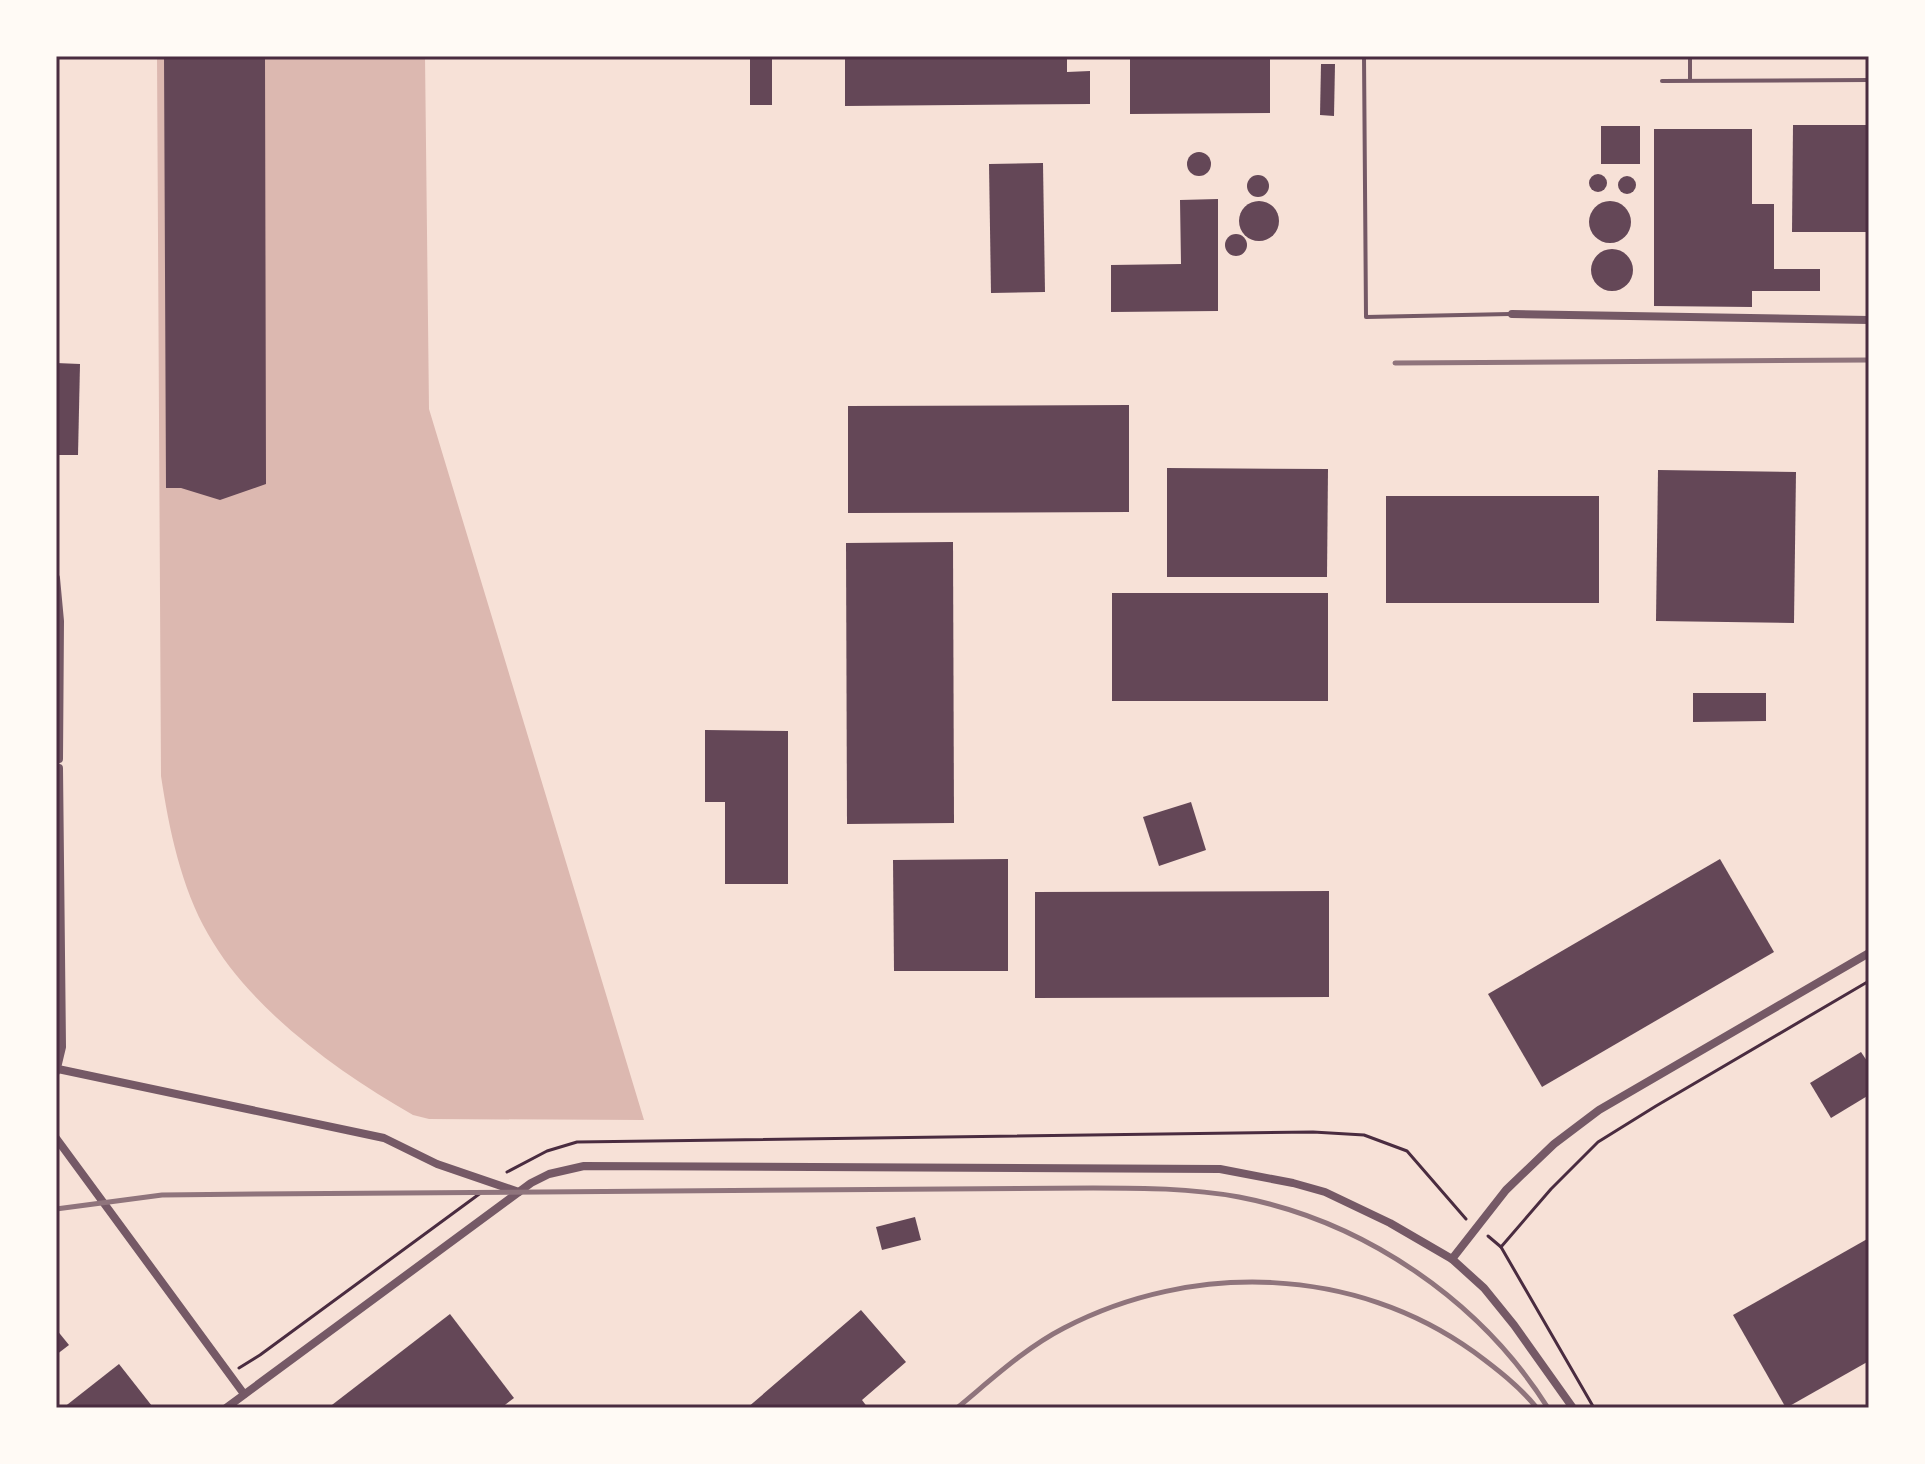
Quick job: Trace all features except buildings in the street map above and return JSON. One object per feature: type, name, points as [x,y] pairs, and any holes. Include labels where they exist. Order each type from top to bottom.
[{"type":"street","points":[[1512,314],[1869,320]]},
{"type":"street","points":[[56,578],[60,621],[62,1047],[57,1070],[384,1138],[437,1164],[519,1192]]},
{"type":"street","points":[[1452,1259],[1506,1190],[1554,1144],[1599,1110],[1869,953]]},
{"type":"street","points":[[56,1138],[244,1394]]},
{"type":"street","points":[[226,1408],[519,1192],[549,1174],[584,1166],[1220,1169],[1293,1183],[1325,1192],[1390,1223],[1452,1259],[1484,1288],[1573,1408]]},
{"type":"lane","points":[[1364,56],[1366,317],[1512,314]]},
{"type":"lane","points":[[1690,56],[1690,80]]},
{"type":"lane","points":[[1662,81],[1869,80]]},
{"type":"path","points":[[1594,1408],[1501,1247],[1551,1189],[1598,1142],[1869,981]]},
{"type":"shaded area","points":[[157,56],[425,56],[429,409],[644,1120],[429,1119],[413,1115],[327,1059],[272,1013],[226,962],[190,897],[177,857],[161,776]]},
{"type":"railway","points":[[1395,363],[1869,360]]},
{"type":"railway","points":[[56,1209],[162,1195],[1093,1188],[1166,1189],[1221,1194],[1285,1209],[1330,1225],[1374,1246],[1415,1271],[1489,1333],[1548,1408]]},
{"type":"railway","points":[[957,1408],[1009,1365],[1064,1328],[1114,1306],[1166,1291],[1219,1283],[1273,1283],[1326,1289],[1378,1303],[1428,1324],[1474,1352],[1515,1385],[1537,1408]]}]
